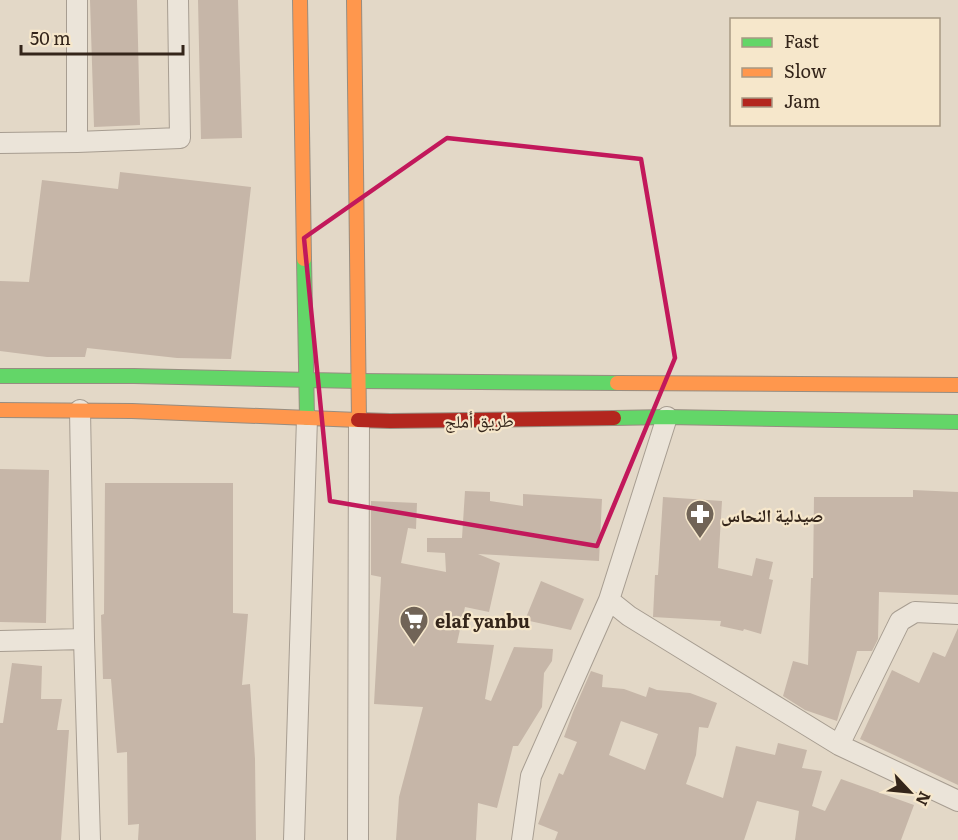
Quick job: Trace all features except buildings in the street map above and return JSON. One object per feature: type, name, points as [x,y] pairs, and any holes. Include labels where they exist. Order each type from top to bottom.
[{"type":"main road","points":[[300,0],[307,418]]},
{"type":"main road","points":[[354,0],[359,420]]},
{"type":"main road","name":"طريق أملج","points":[[0,376],[958,385]]},
{"type":"main road","name":"طريق أملج","points":[[0,410],[132,411],[390,421],[667,417],[958,422]]},
{"type":"street","points":[[77,0],[77,142]]},
{"type":"street","points":[[0,143],[180,138],[178,0]]},
{"type":"street","points":[[80,410],[90,840]]},
{"type":"street","points":[[522,840],[531,777],[609,600],[667,417]]},
{"type":"street","points":[[294,840],[307,418]]},
{"type":"street","points":[[358,840],[359,420]]},
{"type":"street","points":[[609,600],[629,616],[839,745],[958,801]]},
{"type":"street","points":[[839,745],[900,621],[915,612],[958,614]]},
{"type":"street","points":[[0,641],[84,639]]},
{"type":"highlighted area","points":[[447,138],[641,159],[675,358],[597,546],[330,501],[304,238]]},
{"type":"traffic: fast","points":[[304,259],[307,418]]},
{"type":"traffic: fast","points":[[0,376],[617,383]]},
{"type":"traffic: fast","points":[[614,418],[958,422]]},
{"type":"traffic: slow","points":[[300,0],[304,259]]},
{"type":"traffic: slow","points":[[354,0],[359,420]]},
{"type":"traffic: slow","points":[[617,383],[958,385]]},
{"type":"traffic: slow","points":[[0,410],[132,411],[358,420]]},
{"type":"traffic: jam","points":[[358,420],[614,418]]},
{"type":"place","name":"صيدلية النحاس","points":[[700,540]]},
{"type":"place","name":"elaf yanbu","points":[[414,646]]}]
